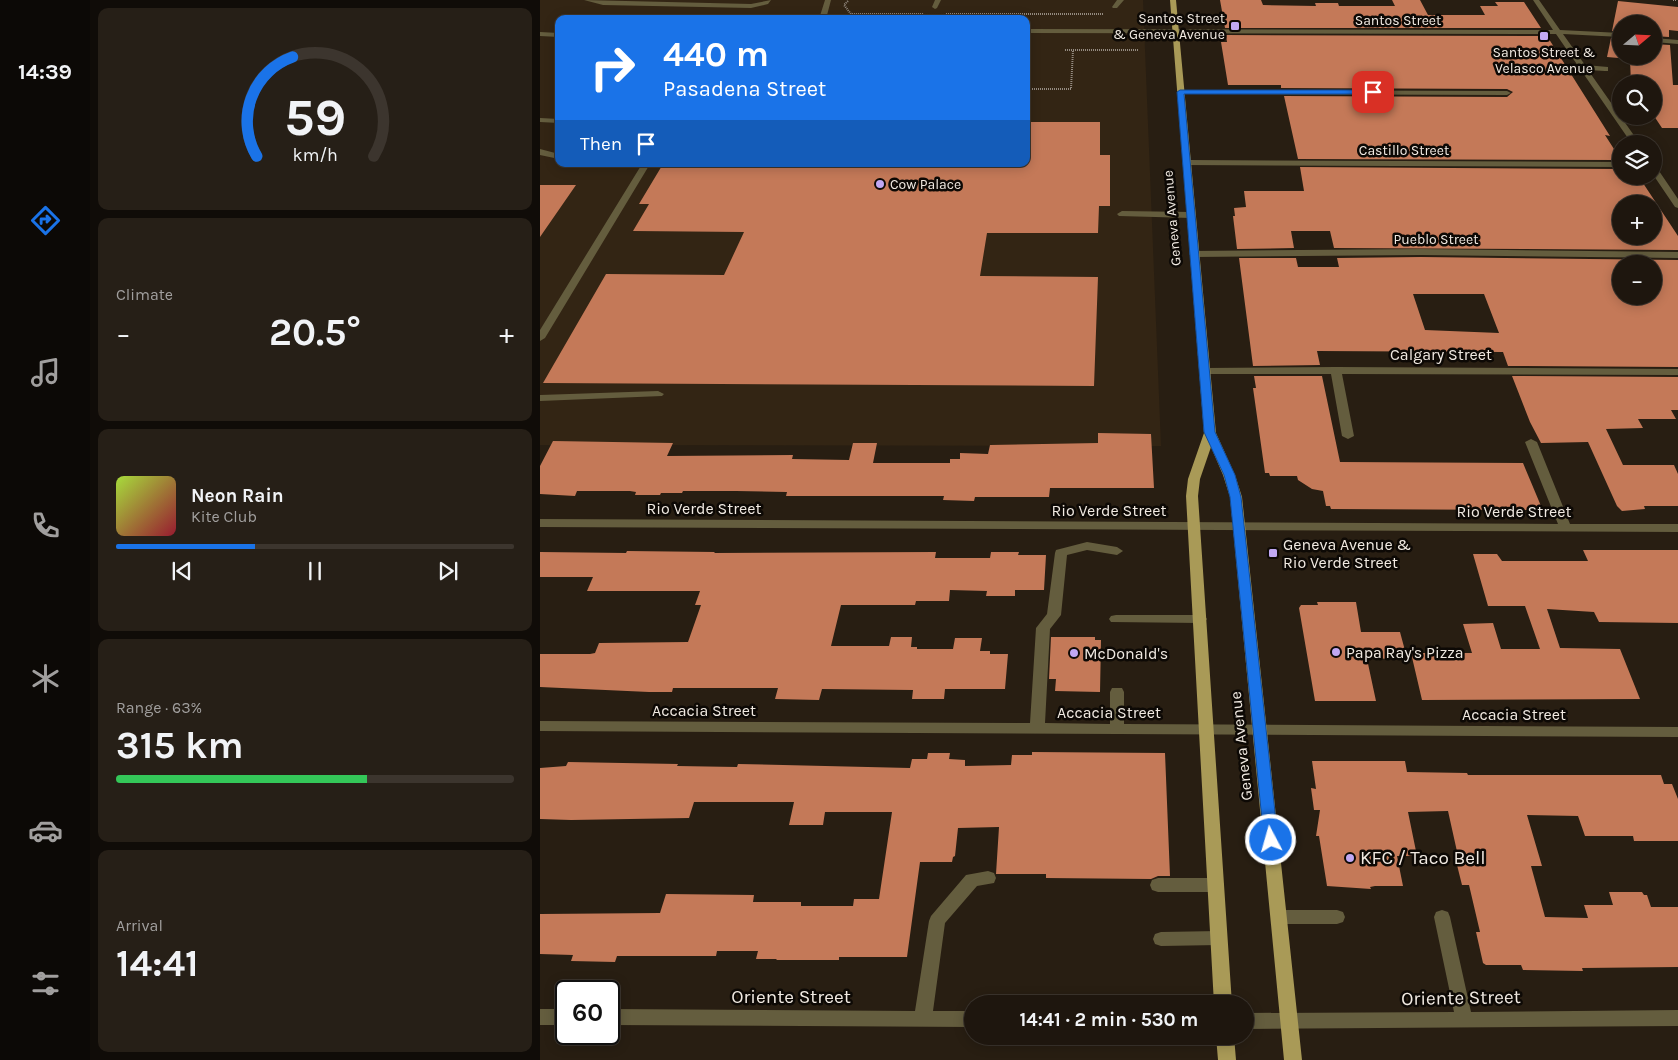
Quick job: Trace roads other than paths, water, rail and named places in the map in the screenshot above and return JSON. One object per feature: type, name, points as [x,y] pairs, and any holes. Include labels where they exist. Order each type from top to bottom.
[{"type":"main road","name":"Geneva Avenue","points":[[1173,0],[1210,432],[1229,475],[1236,497],[1293,1060]]},
{"type":"main road","name":"Geneva Avenue","points":[[1210,432],[1194,480],[1192,496],[1222,995]]},
{"type":"main road","points":[[1226,1045],[1227,1060]]},
{"type":"street","points":[[587,0],[751,6],[766,3],[768,0]]},
{"type":"street","points":[[823,15],[828,0]]},
{"type":"street","points":[[1115,7],[1121,0]]},
{"type":"street","points":[[1536,0],[1630,135]]},
{"type":"street","name":"Santos Street","points":[[1030,31],[1560,32],[1612,35]]},
{"type":"street","points":[[540,34],[555,34]]},
{"type":"street","points":[[1662,41],[1678,42]]},
{"type":"street","points":[[1584,67],[1605,69]]},
{"type":"street","points":[[1180,92],[1507,93]]},
{"type":"street","points":[[540,120],[555,121]]},
{"type":"street","points":[[540,152],[555,156]]},
{"type":"street","name":"Castillo Street","points":[[1187,163],[1612,165]]},
{"type":"street","points":[[540,338],[545,320],[644,167]]},
{"type":"street","points":[[1662,182],[1678,205]]},
{"type":"street","points":[[1122,214],[1191,215]]},
{"type":"street","name":"Pueblo Street","points":[[1194,254],[1421,252],[1678,255]]},
{"type":"street","points":[[1336,370],[1348,436]]},
{"type":"street","name":"Calgary Street","points":[[1204,371],[1550,370],[1678,372]]},
{"type":"street","points":[[540,398],[658,394]]},
{"type":"street","points":[[1531,442],[1566,528]]},
{"type":"street","name":"Rio Verde Street","points":[[540,523],[1678,528]]},
{"type":"street","points":[[1037,729],[1043,628],[1054,615],[1061,552],[1087,546],[1117,551]]},
{"type":"street","points":[[1116,619],[1200,619]]},
{"type":"street","points":[[1117,692],[1117,730]]},
{"type":"street","name":"Accacia Street","points":[[540,726],[1678,732]]},
{"type":"street","points":[[923,1019],[937,921],[972,880],[988,878]]},
{"type":"street","points":[[1158,885],[1216,885]]},
{"type":"street","points":[[1278,917],[1337,917]]},
{"type":"street","points":[[1442,918],[1464,1019]]},
{"type":"street","points":[[1161,939],[1219,938]]},
{"type":"street","points":[[540,1017],[555,1017]]},
{"type":"street","name":"Oriente Street","points":[[620,1017],[964,1019]]},
{"type":"street","name":"Oriente Street","points":[[1254,1021],[1678,1018]]},
{"type":"place","name":"Santos Street & Geneva Avenue","points":[[1235,26]]},
{"type":"place","name":"Santos Street & Velasco Avenue","points":[[1544,36]]},
{"type":"place","name":"Cow Palace","points":[[880,184]]},
{"type":"place","name":"Geneva Avenue & Rio Verde Street","points":[[1273,553]]},
{"type":"place","name":"Papa Ray's Pizza","points":[[1336,652]]},
{"type":"place","name":"McDonald's","points":[[1074,653]]},
{"type":"place","name":"KFC / Taco Bell","points":[[1350,858]]}]
